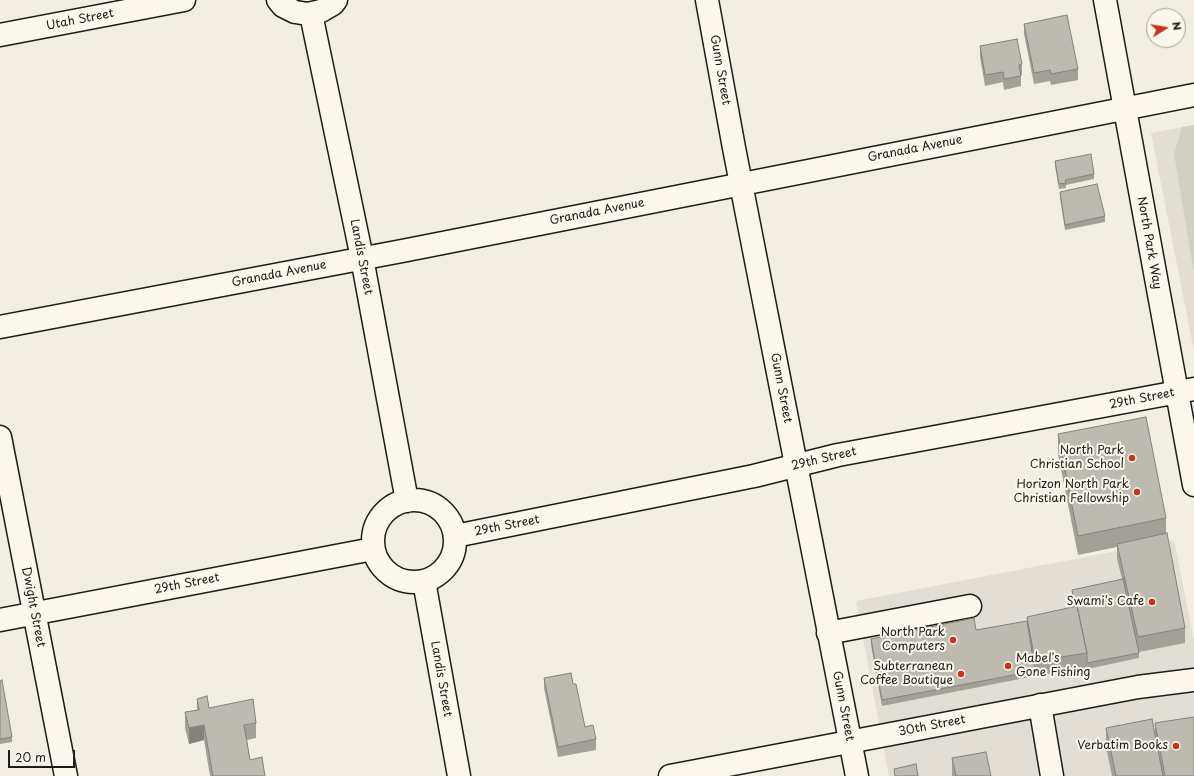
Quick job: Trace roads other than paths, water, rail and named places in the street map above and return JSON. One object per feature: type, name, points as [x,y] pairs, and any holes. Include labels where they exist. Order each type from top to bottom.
[{"type":"street","name":"Utah Street","points":[[0,35],[184,0]]},
{"type":"street","points":[[278,0],[283,6],[295,12],[311,14],[321,11],[333,4],[336,0]]},
{"type":"street","name":"Gunn Street","points":[[707,0],[741,184],[857,776]]},
{"type":"street","name":"North Park Way","points":[[1105,0],[1125,108],[1185,391],[1194,485]]},
{"type":"street","name":"Landis Street","points":[[311,14],[362,258],[407,501]]},
{"type":"street","name":"Granada Avenue","points":[[0,327],[362,258],[1194,95]]},
{"type":"street","name":"29th Street","points":[[455,536],[754,476],[846,454],[1185,391]]},
{"type":"street","name":"Dwight Street","points":[[0,437],[66,776]]},
{"type":"street","points":[[420,500],[432,504],[442,512],[450,522],[455,536],[454,550],[449,564],[439,574],[427,581],[413,583],[398,580],[386,572],[378,561],[373,549],[373,536],[377,523],[384,513],[394,505],[407,501],[420,500]]},
{"type":"street","name":"29th Street","points":[[0,620],[373,549]]},
{"type":"street","name":"Landis Street","points":[[424,581],[459,776]]},
{"type":"street","points":[[828,633],[970,606]]},
{"type":"street","name":"30th Street","points":[[670,776],[1138,687],[1194,680]]},
{"type":"street","points":[[1040,705],[1052,776]]},
{"type":"place","name":"North Park Christian School","points":[[1132,458]]},
{"type":"place","name":"Horizon North Park Christian Fellowship","points":[[1137,492]]},
{"type":"place","name":"Swami's Cafe","points":[[1152,602]]},
{"type":"place","name":"North Park Computers","points":[[953,640]]},
{"type":"place","name":"Mabel's Gone Fishing","points":[[1008,666]]},
{"type":"place","name":"Subterranean Coffee Boutique","points":[[961,674]]},
{"type":"place","name":"Verbatim Books","points":[[1176,746]]}]
